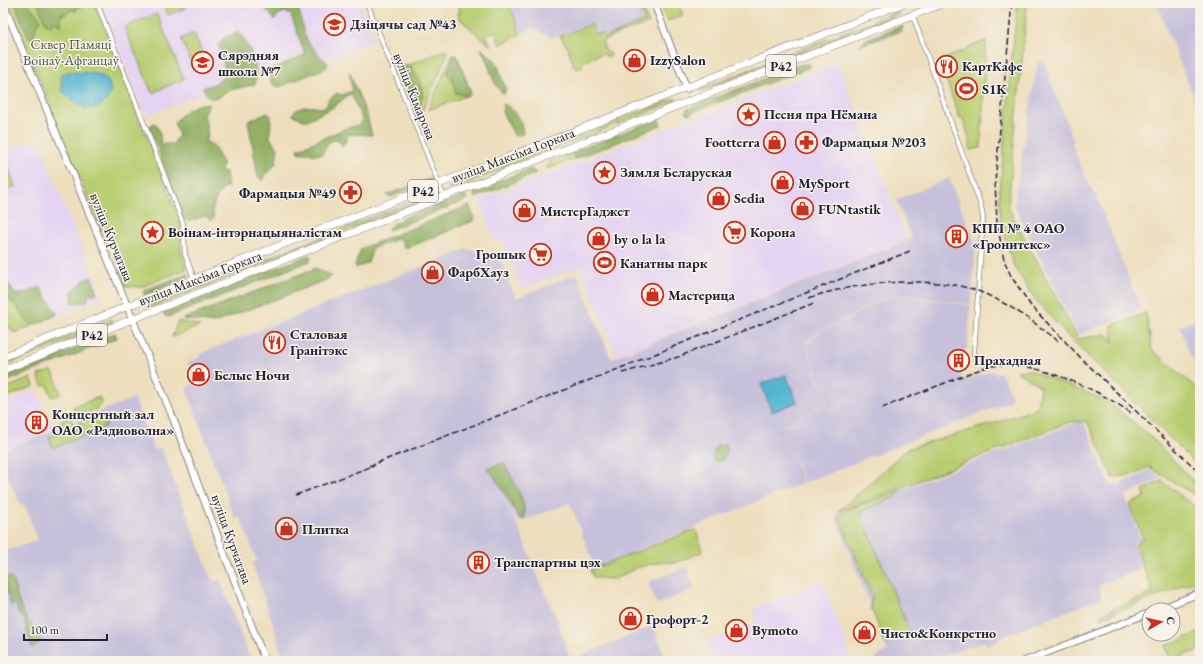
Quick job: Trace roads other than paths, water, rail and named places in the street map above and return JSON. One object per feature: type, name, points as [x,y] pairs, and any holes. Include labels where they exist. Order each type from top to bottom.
[{"type":"main road","name":"вуліца Курчатава","points":[[3,3],[132,319],[216,530],[265,661]]},
{"type":"main road","points":[[654,3],[691,100]]},
{"type":"main road","name":"вуліца Максіма Горкага","points":[[3,357],[194,279],[904,3]]},
{"type":"main road","name":"вуліца Максіма Горкага","points":[[3,370],[691,100],[944,3]]},
{"type":"main road","points":[[1177,602],[1200,593]]},
{"type":"main road","points":[[1025,661],[1141,616]]},
{"type":"street","points":[[97,3],[183,222],[185,254],[194,279]]},
{"type":"street","name":"вуліца Камарова","points":[[367,3],[444,197]]},
{"type":"street","points":[[913,16],[967,162],[981,206],[983,218],[974,354]]},
{"type":"water","points":[[70,72],[103,76],[110,84],[111,90],[106,100],[97,107],[91,109],[85,108],[73,101],[62,91],[61,76],[63,73]]},
{"type":"water","points":[[786,375],[797,402],[772,412],[761,384]]},
{"type":"railway","points":[[1012,3],[995,182],[997,222],[1004,260],[1011,276],[1031,306],[1080,357],[1200,473]]},
{"type":"railway","points":[[369,466],[618,369],[910,251]]},
{"type":"railway","points":[[809,298],[827,292],[847,288],[893,282],[939,283],[960,286],[978,291],[1000,301],[1030,320],[1058,341]]},
{"type":"railway","points":[[622,373],[678,357],[814,303]]},
{"type":"railway","points":[[882,408],[980,369],[999,365],[1014,365],[1031,368],[1068,379],[1118,404],[1131,413]]},
{"type":"railway","points":[[296,495],[375,465]]},
{"type":"place","name":"Дзіцячы сад №43","points":[[335,24]]},
{"type":"place","name":"IzzySalon","points":[[634,60]]},
{"type":"place","name":"Сярэдняя школа №7","points":[[203,63]]},
{"type":"place","name":"КартКафе","points":[[947,66]]},
{"type":"place","name":"S1K","points":[[967,89]]},
{"type":"place","name":"Песня пра Нёмана","points":[[748,114]]},
{"type":"place","name":"Footterra","points":[[775,142]]},
{"type":"place","name":"Фармацыя №203","points":[[806,142]]},
{"type":"place","name":"Зямля Беларуская","points":[[605,172]]},
{"type":"place","name":"MySport","points":[[783,183]]},
{"type":"place","name":"Фармацыя №49","points":[[351,193]]},
{"type":"place","name":"Sedia","points":[[719,198]]},
{"type":"place","name":"FUNtastik","points":[[802,209]]},
{"type":"place","name":"МистерГаджет","points":[[525,211]]},
{"type":"place","name":"Воінам-інтэрнацыяналістам","points":[[153,232]]},
{"type":"place","name":"Корона","points":[[735,232]]},
{"type":"place","name":"КПП № 4 ОАО «Гронитекс»","points":[[957,236]]},
{"type":"place","name":"by o la la","points":[[599,239]]},
{"type":"place","name":"Грошык","points":[[541,254]]},
{"type":"place","name":"Канатны парк","points":[[604,263]]},
{"type":"place","name":"ФарбХауз","points":[[433,272]]},
{"type":"place","name":"Мастерица","points":[[653,295]]},
{"type":"place","name":"Сталовая Гранітэкс","points":[[274,342]]},
{"type":"place","name":"Прахадная","points":[[959,360]]},
{"type":"place","name":"Белые Ночи","points":[[198,375]]},
{"type":"place","name":"Концертный зал ОАО «Радиоволна»","points":[[36,422]]},
{"type":"place","name":"Плитка","points":[[287,529]]},
{"type":"place","name":"Транспартны цэх","points":[[478,562]]},
{"type":"place","name":"Грофорт-2","points":[[630,619]]},
{"type":"place","name":"Bymoto","points":[[737,630]]},
{"type":"place","name":"Чисто&Конкретно","points":[[864,633]]},
{"type":"park label","name":"Сквер Памяці Воінаў-Афганцаў","points":[[71,52]]}]
